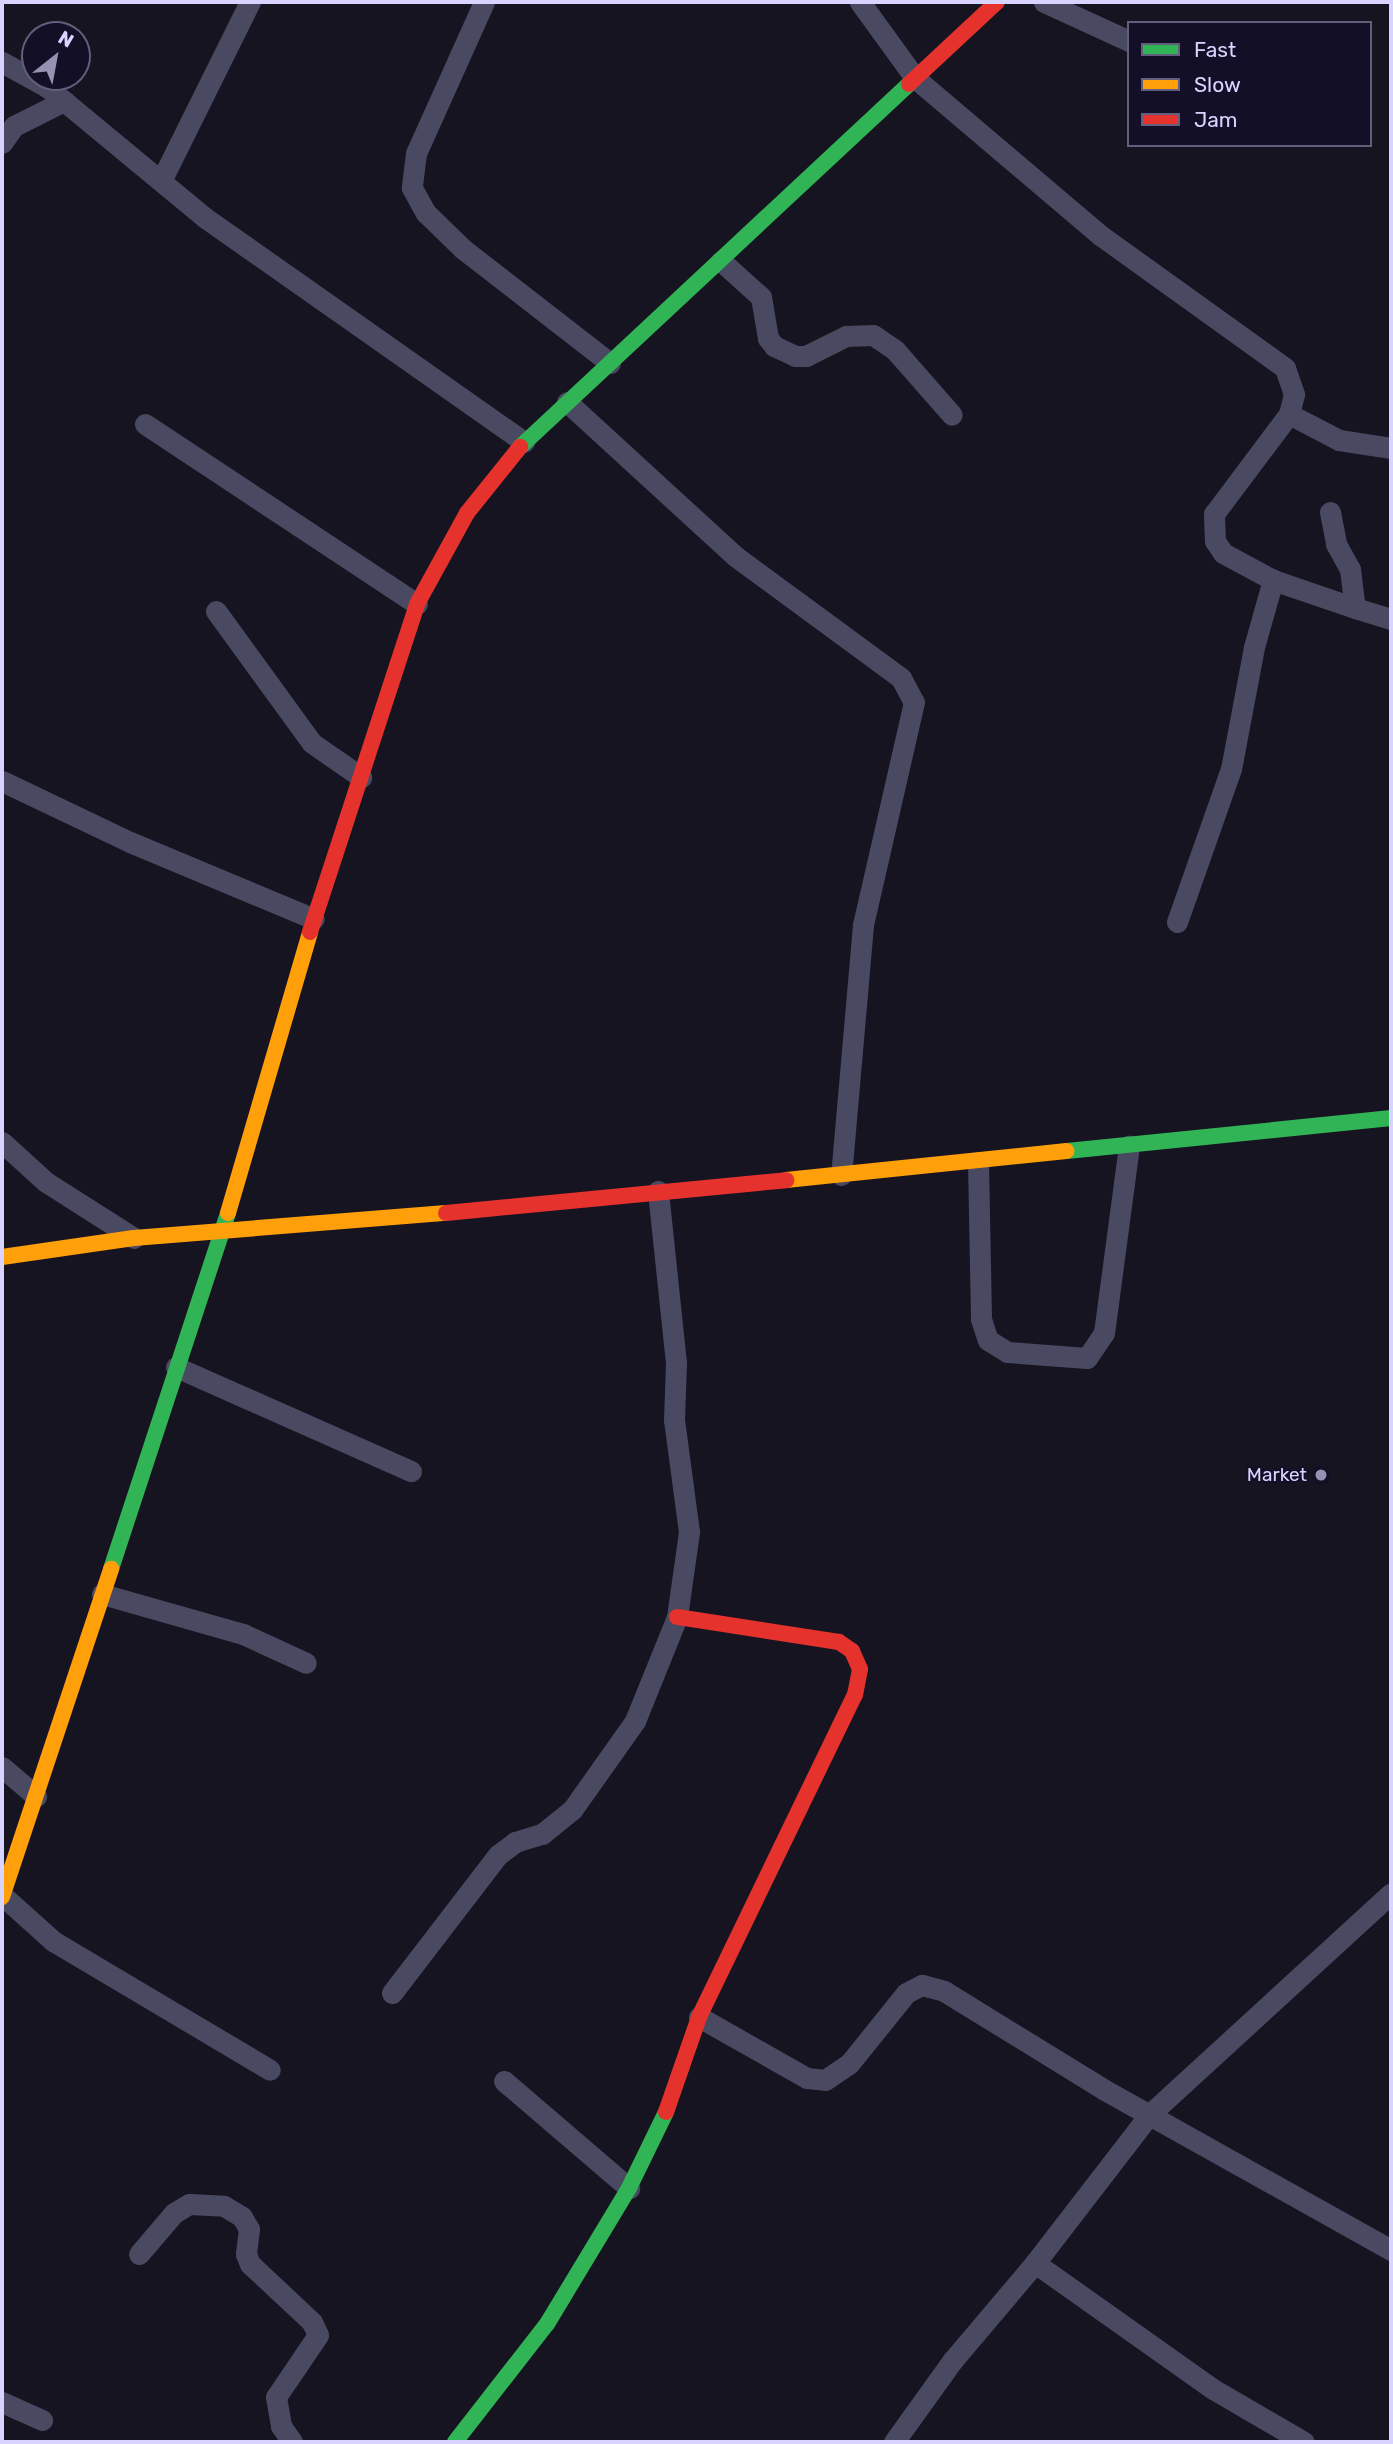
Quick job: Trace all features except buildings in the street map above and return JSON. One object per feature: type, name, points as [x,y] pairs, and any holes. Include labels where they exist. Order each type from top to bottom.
[{"type":"street","points":[[160,181],[250,2]]},
{"type":"street","points":[[484,2],[416,153],[412,188],[426,213],[463,249],[610,363]]},
{"type":"street","points":[[860,2],[915,78],[1100,234],[1276,359],[1292,381],[1289,414],[1248,463],[1214,514],[1211,527],[1223,553],[1273,580],[1391,619]]},
{"type":"street","points":[[270,2070],[54,1941],[2,1896],[223,1230],[314,919],[417,604],[467,513],[524,442],[997,2]]},
{"type":"street","points":[[1044,2],[1127,40]]},
{"type":"street","points":[[2,62],[26,73],[65,101],[204,217],[524,442]]},
{"type":"street","points":[[2,143],[14,126],[65,101]]},
{"type":"street","points":[[720,261],[761,297],[768,338],[774,346],[795,356],[806,356],[846,336],[873,335],[895,350],[952,415]]},
{"type":"street","points":[[568,402],[735,556],[901,678],[915,702],[863,925],[841,1175]]},
{"type":"street","points":[[1289,414],[1339,440],[1391,448]]},
{"type":"street","points":[[145,424],[417,604]]},
{"type":"street","points":[[1330,512],[1336,544],[1350,569],[1355,608]]},
{"type":"street","points":[[1177,922],[1231,769],[1254,647],[1273,580]]},
{"type":"street","points":[[216,611],[312,743],[360,777]]},
{"type":"street","points":[[2,781],[130,842],[314,919]]},
{"type":"street","points":[[2,1257],[134,1238],[518,1208],[658,1191],[978,1162],[1391,1118]]},
{"type":"street","points":[[2,1142],[46,1182],[134,1238]]},
{"type":"street","points":[[978,1162],[981,1319],[988,1340],[1007,1352],[1087,1359],[1097,1350],[1104,1334],[1129,1146]]},
{"type":"street","points":[[392,1993],[498,1855],[515,1842],[542,1835],[572,1811],[635,1721],[677,1617],[689,1532],[674,1420],[676,1363],[658,1191]]},
{"type":"street","points":[[176,1367],[411,1471]]},
{"type":"street","points":[[102,1594],[243,1634],[306,1662]]},
{"type":"street","points":[[455,2442],[547,2324],[629,2188],[663,2122],[699,2017],[855,1695],[860,1669],[852,1651],[839,1642],[677,1617]]},
{"type":"street","points":[[2,1767],[36,1796]]},
{"type":"street","points":[[894,2442],[953,2360],[1035,2263],[1149,2115],[1278,1993],[1387,1905]]},
{"type":"street","points":[[699,2017],[807,2078],[825,2080],[849,2064],[906,1993],[922,1985],[944,1991],[1149,2115],[1391,2250]]},
{"type":"street","points":[[503,2081],[629,2188]]},
{"type":"street","points":[[139,2254],[174,2213],[189,2204],[224,2206],[243,2217],[248,2229],[246,2254],[250,2264],[312,2322],[318,2335],[276,2397],[281,2426],[292,2442]]},
{"type":"street","points":[[1035,2263],[1273,2436],[1304,2442]]},
{"type":"street","points":[[2,2402],[42,2420]]},
{"type":"traffic: fast","points":[[520,447],[909,84]]},
{"type":"traffic: fast","points":[[1067,1151],[1391,1118]]},
{"type":"traffic: fast","points":[[111,1569],[228,1213]]},
{"type":"traffic: fast","points":[[455,2442],[547,2324],[629,2188],[666,2112]]},
{"type":"traffic: slow","points":[[228,1213],[310,932]]},
{"type":"traffic: slow","points":[[786,1180],[1067,1151]]},
{"type":"traffic: slow","points":[[2,1257],[134,1238],[446,1213]]},
{"type":"traffic: slow","points":[[2,1897],[111,1569]]},
{"type":"traffic: jam","points":[[909,84],[997,2]]},
{"type":"traffic: jam","points":[[310,932],[417,604],[467,513],[520,447]]},
{"type":"traffic: jam","points":[[446,1213],[786,1180]]},
{"type":"traffic: jam","points":[[666,2112],[699,2017],[855,1695],[860,1669],[852,1651],[839,1642],[677,1617]]},
{"type":"place","name":"Market","points":[[1321,1475]]}]
